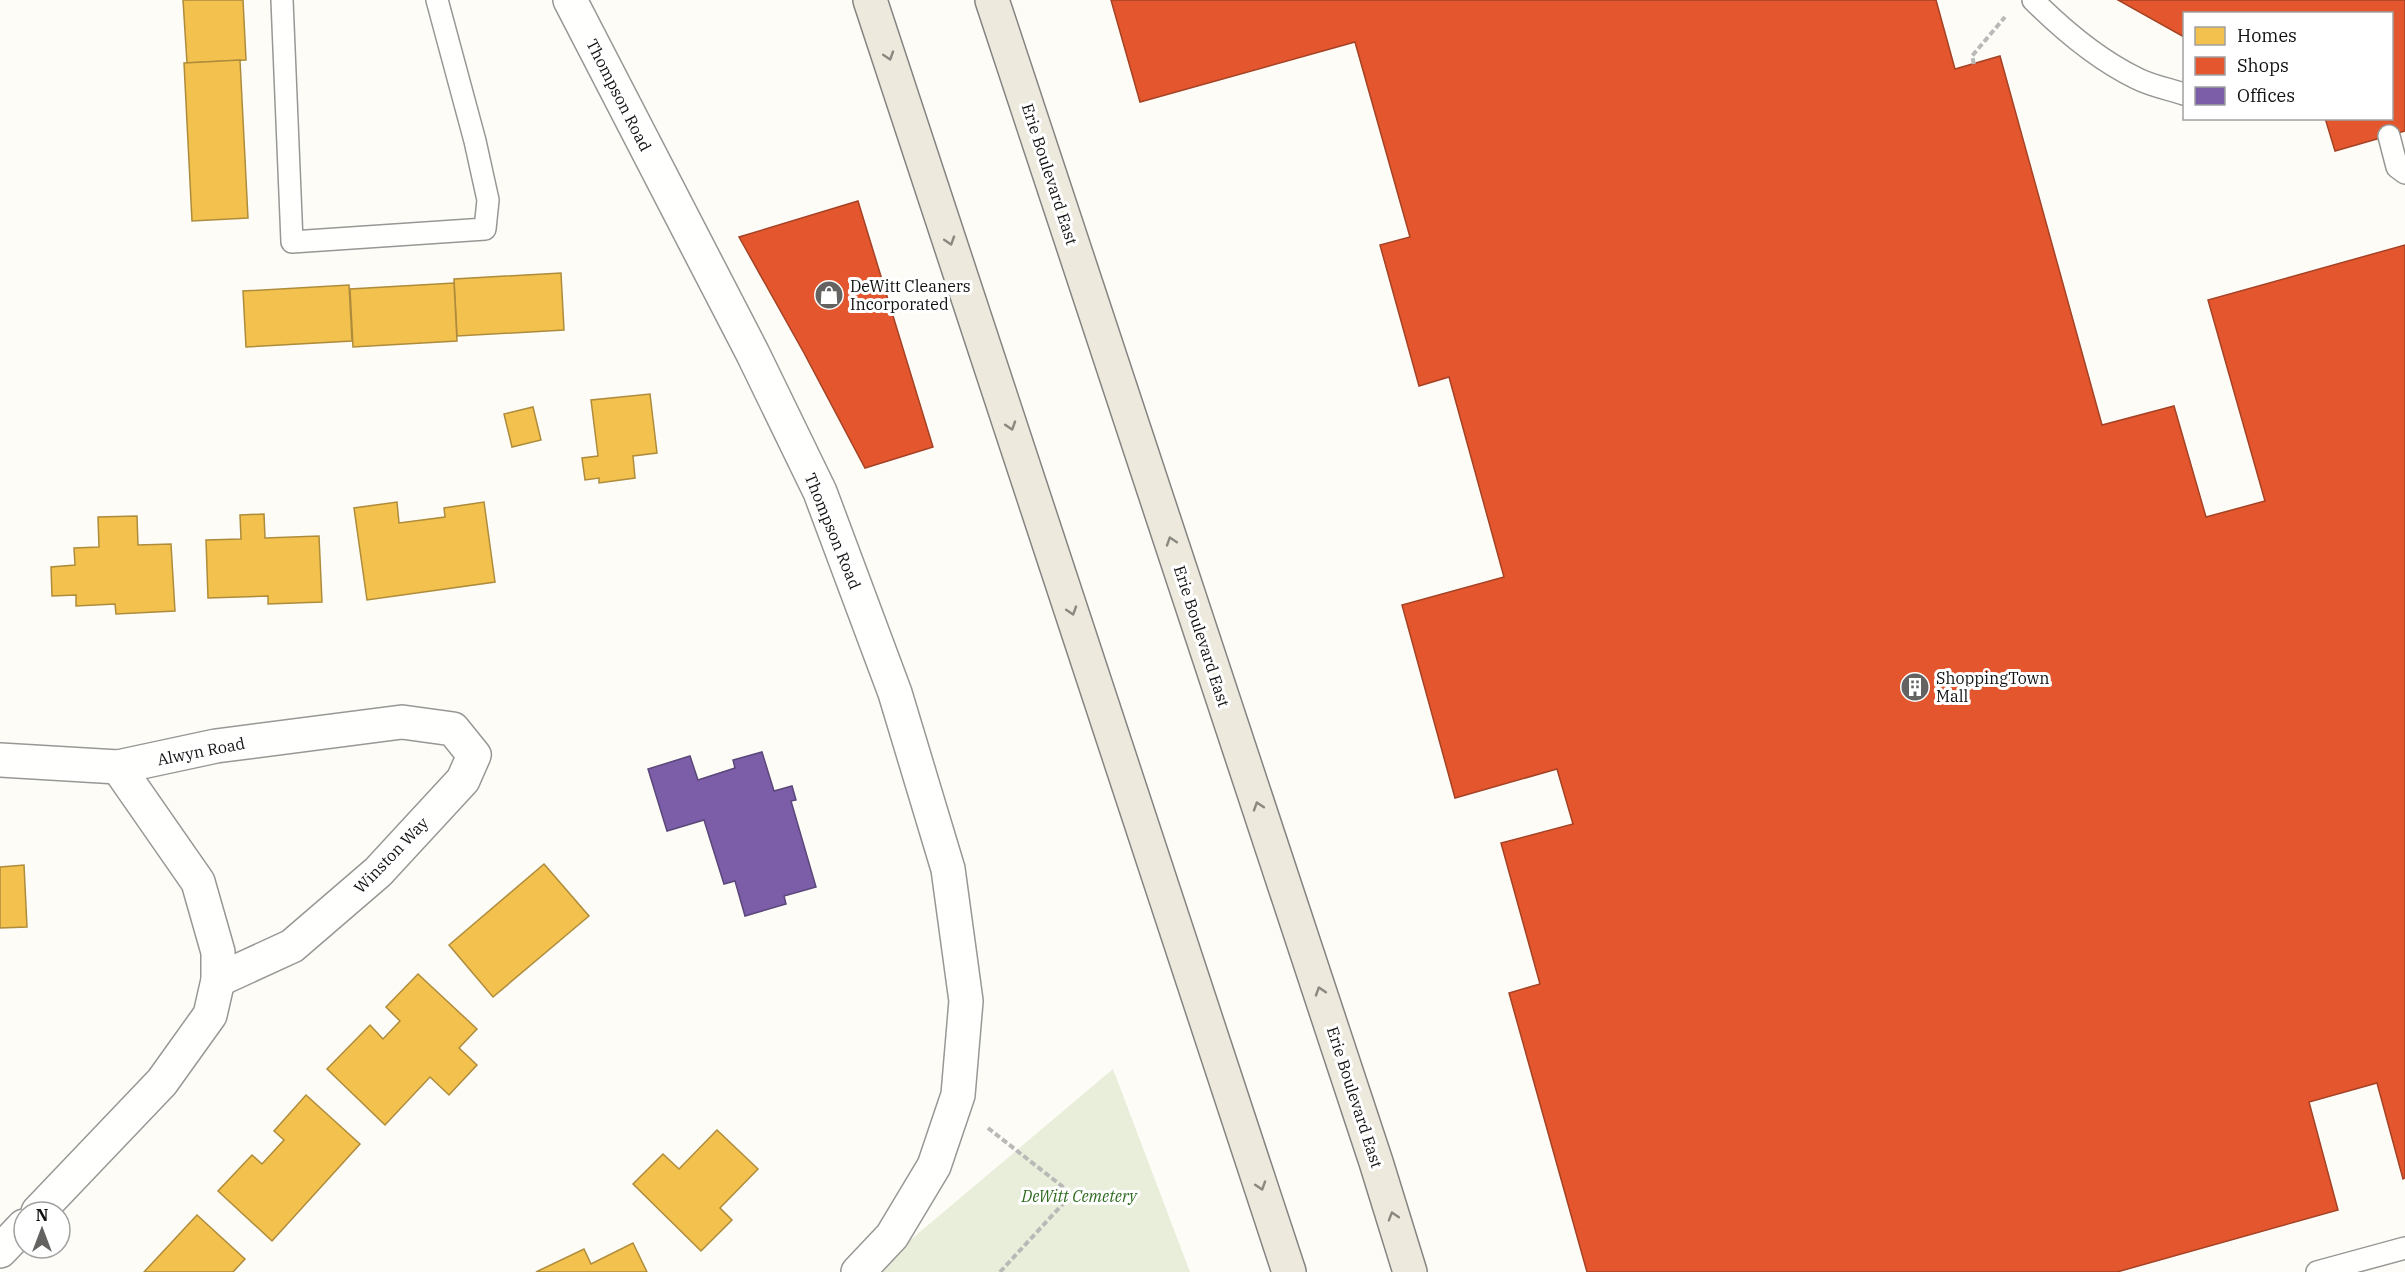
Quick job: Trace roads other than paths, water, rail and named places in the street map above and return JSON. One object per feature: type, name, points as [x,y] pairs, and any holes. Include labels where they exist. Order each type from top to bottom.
[{"type":"main road","points":[[870,0],[1289,1272]]},
{"type":"main road","name":"Erie Boulevard East","points":[[992,0],[1377,1162],[1410,1272]]},
{"type":"street","name":"Thompson Road","points":[[570,0],[753,354],[820,492],[895,693],[948,869],[966,1001],[958,1095],[934,1166],[892,1236],[858,1272]]},
{"type":"street","name":"Alwyn Road","points":[[0,760],[118,767],[216,746],[402,722]]},
{"type":"street","name":"Winston Way","points":[[218,980],[292,946],[378,872],[463,780],[474,755],[453,729],[402,722]]},
{"type":"street","points":[[49,1200],[162,1082],[210,1015],[218,980],[218,952],[198,882],[118,767]]},
{"type":"street","points":[[0,1251],[12,1238]]},
{"type":"lane","points":[[282,0],[292,242],[485,229],[488,200],[475,141],[436,0]]},
{"type":"lane","points":[[2033,0],[2055,22],[2093,53],[2138,79],[2183,94]]},
{"type":"lane","points":[[2389,136],[2397,167],[2405,173]]},
{"type":"lane","points":[[2317,1272],[2405,1248]]},
{"type":"place","name":"DeWitt Cleaners Incorporated","points":[[829,295]]},
{"type":"place","name":"ShoppingTown Mall","points":[[1915,687]]},
{"type":"park label","name":"DeWitt Cemetery","points":[[1079,1196]]}]
